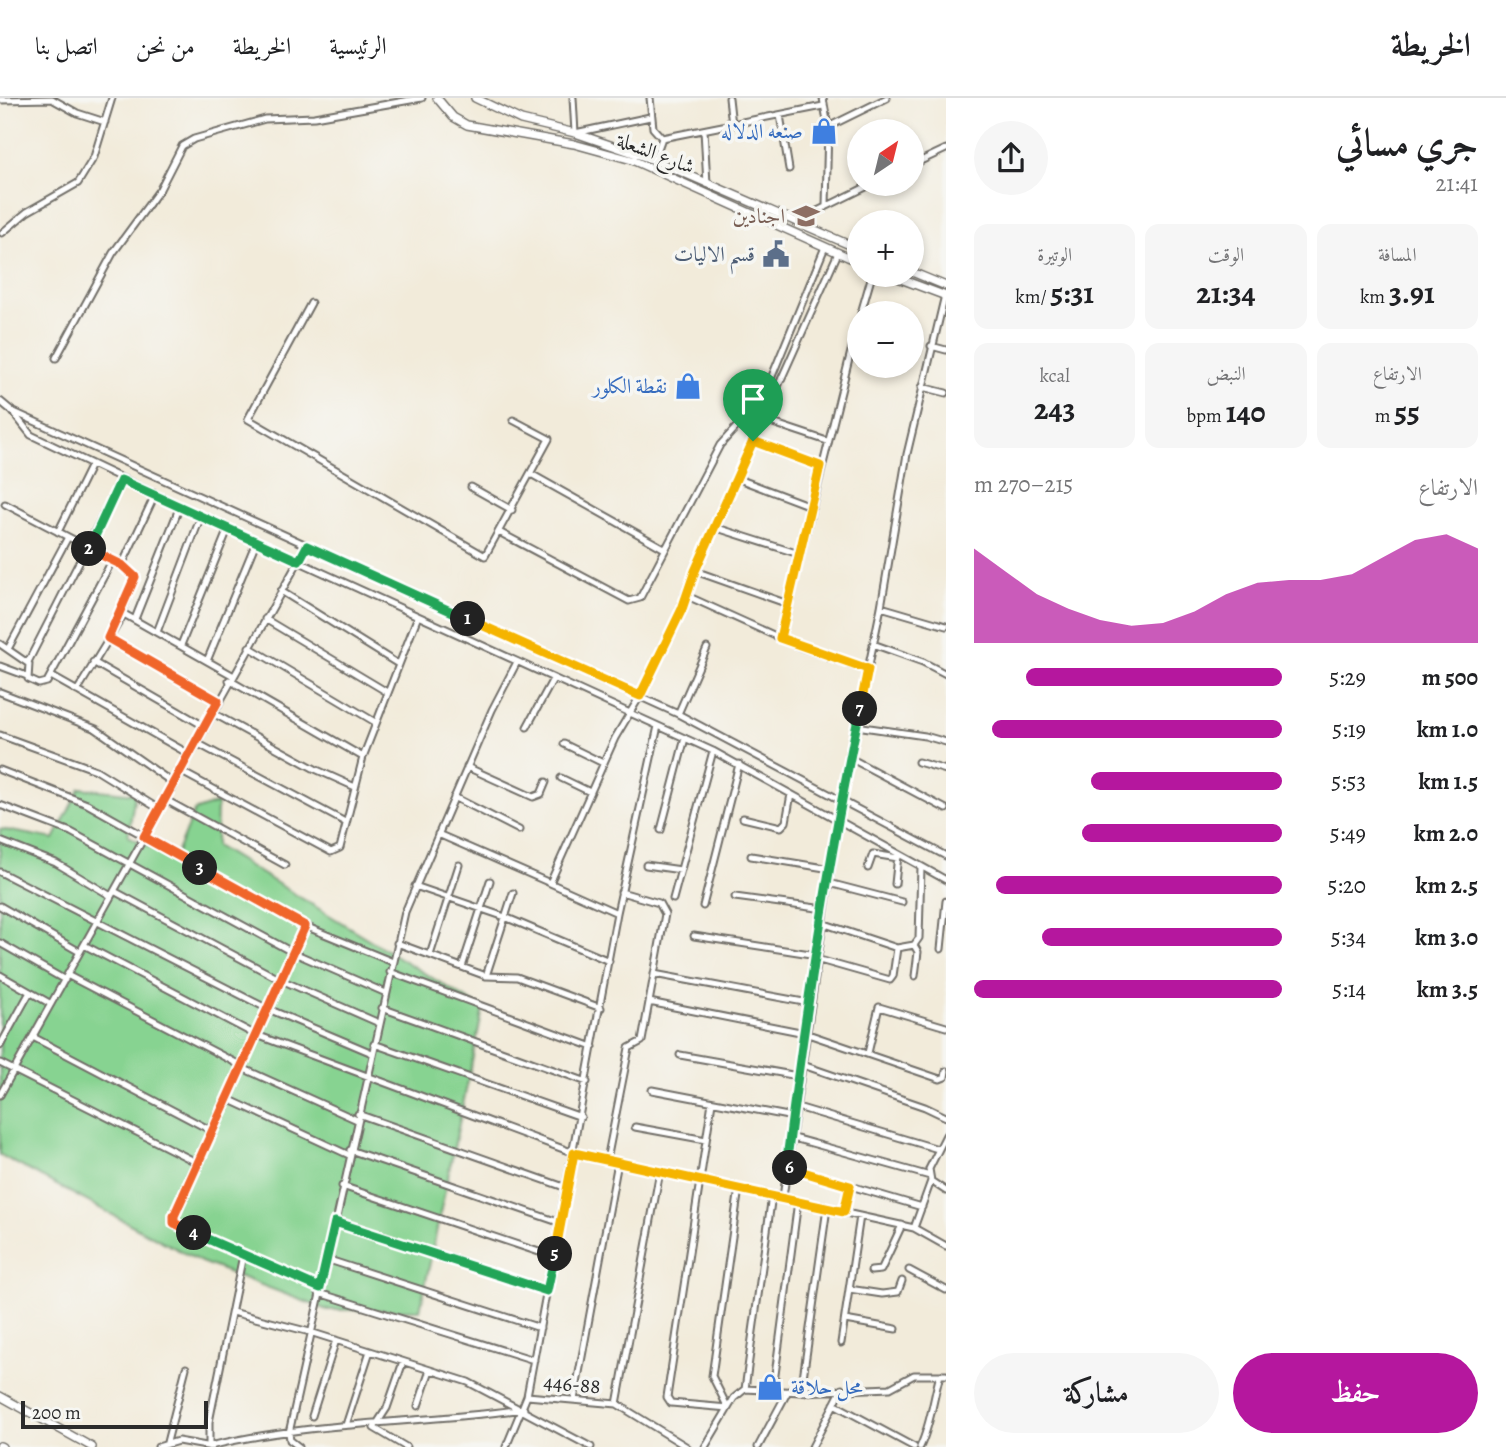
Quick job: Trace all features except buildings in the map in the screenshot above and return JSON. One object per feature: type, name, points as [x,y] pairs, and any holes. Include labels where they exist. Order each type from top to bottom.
[{"type":"main road","name":"شارع الشعلة","points":[[437,98],[453,117],[467,125],[555,140],[632,160],[686,182],[847,257]]},
{"type":"main road","name":"شارع الشعلة","points":[[475,98],[521,120],[575,133],[654,160],[847,244]]},
{"type":"main road","points":[[924,277],[946,286]]},
{"type":"main road","points":[[923,287],[945,295]]},
{"type":"main road","points":[[0,1396],[92,1447]]},
{"type":"street","points":[[2,233],[27,212],[78,183],[94,157],[113,98]]},
{"type":"street","points":[[374,98],[376,108]]},
{"type":"street","points":[[56,358],[113,253],[160,189],[181,146],[194,139],[265,119],[376,108],[422,98]]},
{"type":"street","points":[[573,98],[575,133],[650,117]]},
{"type":"street","points":[[650,98],[653,128],[662,138]]},
{"type":"street","points":[[729,98],[732,125]]},
{"type":"street","points":[[823,98],[828,127],[826,205]]},
{"type":"street","points":[[828,127],[887,98]]},
{"type":"street","points":[[0,100],[52,99],[77,113],[105,122]]},
{"type":"street","points":[[662,138],[823,106]]},
{"type":"street","points":[[780,115],[789,170]]},
{"type":"street","points":[[704,130],[707,184]]},
{"type":"street","points":[[654,160],[662,138]]},
{"type":"street","points":[[924,159],[946,149]]},
{"type":"street","points":[[795,222],[847,195]]},
{"type":"street","points":[[499,533],[629,601],[640,598],[720,444],[763,398],[825,247]]},
{"type":"street","points":[[550,883],[603,763],[640,696],[682,609],[685,595],[714,527],[838,253]]},
{"type":"street","points":[[783,1197],[804,1033],[841,800],[881,607],[899,492],[945,295]]},
{"type":"street","points":[[311,303],[248,419],[485,556],[549,439],[513,420]]},
{"type":"street","points":[[931,346],[946,350]]},
{"type":"street","points":[[780,638],[810,506],[847,365]]},
{"type":"street","points":[[922,387],[946,393]]},
{"type":"street","points":[[0,401],[12,411],[31,435],[121,480],[740,764],[897,855],[946,880]]},
{"type":"street","points":[[12,411],[37,420],[678,714],[946,856]]},
{"type":"street","points":[[31,435],[37,420]]},
{"type":"street","points":[[764,420],[827,441]]},
{"type":"street","points":[[753,441],[820,466]]},
{"type":"street","points":[[58,532],[91,465]]},
{"type":"street","points":[[531,474],[664,549]]},
{"type":"street","points":[[736,478],[810,506]]},
{"type":"street","points":[[28,662],[121,480]]},
{"type":"street","points":[[471,487],[512,510]]},
{"type":"street","points":[[122,565],[155,495]]},
{"type":"street","points":[[5,504],[122,565],[135,577],[151,579]]},
{"type":"street","points":[[135,619],[180,506]]},
{"type":"street","points":[[157,632],[201,516]]},
{"type":"street","points":[[714,527],[799,554]]},
{"type":"street","points":[[181,645],[228,528]]},
{"type":"street","points":[[8,649],[68,537]]},
{"type":"street","points":[[207,661],[256,542]]},
{"type":"street","points":[[0,1095],[211,712],[307,546]]},
{"type":"street","points":[[0,666],[43,684],[51,676],[111,561]]},
{"type":"street","points":[[695,571],[788,604]]},
{"type":"street","points":[[77,691],[121,615],[135,577]]},
{"type":"street","points":[[281,591],[398,664]]},
{"type":"street","points":[[685,595],[780,638],[868,669]]},
{"type":"street","points":[[881,607],[946,626]]},
{"type":"street","points":[[121,615],[135,619],[181,645],[363,757]]},
{"type":"street","points":[[180,771],[331,852],[340,848],[363,757],[418,615]]},
{"type":"street","points":[[265,619],[387,692]]},
{"type":"street","points":[[108,638],[218,701]]},
{"type":"street","points":[[0,644],[28,662],[31,667],[27,676]]},
{"type":"street","points":[[873,644],[946,674]]},
{"type":"street","points":[[249,647],[375,722]]},
{"type":"street","points":[[678,714],[708,648]]},
{"type":"street","points":[[93,662],[204,726]]},
{"type":"street","points":[[299,1447],[289,1433],[397,943],[415,886],[517,662]]},
{"type":"street","points":[[51,676],[189,754]]},
{"type":"street","points":[[527,727],[554,679]]},
{"type":"street","points":[[0,692],[96,729],[173,783]]},
{"type":"street","points":[[211,712],[355,787]]},
{"type":"street","points":[[506,1447],[524,1409],[527,1396],[568,1188],[621,892],[657,726]]},
{"type":"street","points":[[856,726],[925,736],[946,742]]},
{"type":"street","points":[[0,735],[96,770],[159,809]]},
{"type":"street","points":[[661,830],[685,738]]},
{"type":"street","points":[[195,742],[345,822]]},
{"type":"street","points":[[564,744],[603,763]]},
{"type":"street","points":[[673,900],[713,751]]},
{"type":"street","points":[[850,758],[946,809]]},
{"type":"street","points":[[918,762],[946,770]]},
{"type":"street","points":[[703,906],[740,764]]},
{"type":"street","points":[[467,767],[533,797],[541,794],[546,782]]},
{"type":"street","points":[[0,770],[87,804],[305,926],[393,962]]},
{"type":"street","points":[[561,778],[590,792]]},
{"type":"street","points":[[743,818],[781,827],[786,822],[791,794]]},
{"type":"street","points":[[454,797],[519,830]]},
{"type":"street","points":[[164,799],[285,865]]},
{"type":"street","points":[[0,805],[71,832],[292,953],[386,993]]},
{"type":"street","points":[[438,834],[617,913]]},
{"type":"street","points":[[0,841],[56,863],[279,979],[379,1023]]},
{"type":"street","points":[[868,868],[873,854],[897,855]]},
{"type":"street","points":[[895,884],[897,855]]},
{"type":"street","points":[[751,856],[831,869]]},
{"type":"street","points":[[430,955],[458,865]]},
{"type":"street","points":[[646,865],[681,870]]},
{"type":"street","points":[[822,923],[897,948],[914,944],[919,938],[921,867]]},
{"type":"street","points":[[0,872],[266,1008],[372,1053]]},
{"type":"street","points":[[462,967],[490,881]]},
{"type":"street","points":[[828,883],[902,902]]},
{"type":"street","points":[[415,886],[505,917],[609,961]]},
{"type":"street","points":[[607,1160],[629,1048],[642,1041],[665,909],[659,903],[621,892]]},
{"type":"street","points":[[486,975],[513,893]]},
{"type":"street","points":[[735,897],[824,909]]},
{"type":"street","points":[[941,949],[946,901]]},
{"type":"street","points":[[0,906],[80,952]]},
{"type":"street","points":[[305,926],[254,1034],[174,1223],[320,1290],[534,1360]]},
{"type":"street","points":[[694,936],[816,957],[890,980],[897,948]]},
{"type":"street","points":[[0,943],[240,1066],[358,1117],[568,1188]]},
{"type":"street","points":[[397,943],[486,975],[517,977],[601,1008]]},
{"type":"street","points":[[914,944],[918,952],[915,976]]},
{"type":"street","points":[[85,945],[254,1034],[574,1153],[914,1228],[946,1247]]},
{"type":"street","points":[[390,972],[593,1047]]},
{"type":"street","points":[[654,974],[809,1003]]},
{"type":"street","points":[[1,977],[51,1004]]},
{"type":"street","points":[[0,1046],[30,992]]},
{"type":"street","points":[[649,1002],[804,1033],[940,1079],[945,1077],[946,1071]]},
{"type":"street","points":[[868,1054],[879,1007],[946,1027]]},
{"type":"street","points":[[382,1008],[587,1082]]},
{"type":"street","points":[[33,1037],[212,1131]]},
{"type":"street","points":[[374,1044],[581,1117]]},
{"type":"street","points":[[680,1055],[798,1076]]},
{"type":"street","points":[[0,1062],[198,1163]]},
{"type":"street","points":[[800,1064],[925,1107],[946,1117]]},
{"type":"street","points":[[652,1090],[793,1117]]},
{"type":"street","points":[[226,1098],[350,1152],[561,1223]]},
{"type":"street","points":[[712,1102],[667,1397],[671,1403],[728,1408]]},
{"type":"street","points":[[794,1106],[938,1149]]},
{"type":"street","points":[[635,1127],[706,1140]]},
{"type":"street","points":[[914,1228],[938,1149],[946,1135]]},
{"type":"street","points":[[790,1137],[930,1178],[946,1191]]},
{"type":"street","points":[[573,1400],[618,1162]]},
{"type":"street","points":[[786,1167],[922,1207]]},
{"type":"street","points":[[617,1405],[660,1171]]},
{"type":"street","points":[[342,1186],[554,1257]]},
{"type":"street","points":[[844,1212],[850,1186]]},
{"type":"street","points":[[728,1408],[712,1376],[739,1188]]},
{"type":"street","points":[[705,1447],[728,1408],[745,1389],[772,1195]]},
{"type":"street","points":[[773,1390],[798,1201]]},
{"type":"street","points":[[801,1392],[827,1208]]},
{"type":"street","points":[[841,1343],[860,1216]]},
{"type":"street","points":[[335,1222],[547,1291]]},
{"type":"street","points":[[870,1271],[881,1270],[902,1225]]},
{"type":"street","points":[[210,1447],[209,1422],[243,1255]]},
{"type":"street","points":[[327,1259],[540,1328]]},
{"type":"street","points":[[909,1270],[946,1290]]},
{"type":"street","points":[[849,1289],[891,1294],[898,1292],[902,1281]]},
{"type":"street","points":[[232,1312],[310,1332],[483,1387],[591,1447]]},
{"type":"street","points":[[845,1320],[896,1329]]},
{"type":"street","points":[[312,1416],[336,1340]]},
{"type":"street","points":[[346,1425],[370,1351]]},
{"type":"street","points":[[374,1425],[387,1408],[403,1362]]},
{"type":"street","points":[[167,1442],[186,1368]]},
{"type":"street","points":[[418,1406],[430,1370]]},
{"type":"street","points":[[745,1389],[801,1392],[896,1388],[914,1376],[943,1375],[931,1405],[930,1424],[920,1447]]},
{"type":"street","points":[[813,1447],[842,1389]]},
{"type":"street","points":[[758,1447],[788,1391]]},
{"type":"street","name":"446-88","points":[[527,1396],[617,1405],[687,1447]]},
{"type":"street","points":[[834,1404],[914,1447]]},
{"type":"street","points":[[158,1447],[167,1442],[190,1441],[210,1447],[254,1435],[289,1433],[308,1427],[374,1425],[524,1409]]},
{"type":"street","points":[[374,1425],[375,1429],[406,1447]]},
{"type":"green space","points":[[80,788],[135,794],[128,836],[174,859],[194,811],[217,803],[216,846],[483,1009],[420,1310],[327,1310],[201,1262],[0,1155],[0,829],[54,839]]},
{"type":"place","name":"صنعه الدلاله","points":[[824,131]]},
{"type":"place","name":"اجنادين","points":[[806,216]]},
{"type":"place","name":"قسم الاليات","points":[[776,254]]},
{"type":"place","name":"نقطة الكلور","points":[[688,386]]},
{"type":"place","name":"محل حلاقة","points":[[770,1387]]},
{"type":"route","points":[[753,441],[820,466],[780,638],[868,669],[841,800],[786,1167],[850,1186],[844,1212],[574,1153],[547,1291],[335,1222],[320,1288],[177,1226],[173,1220],[174,1216],[305,926],[144,837],[218,701],[108,638],[121,615],[135,577],[133,572],[122,565],[87,548],[121,480],[299,561],[307,546],[640,696],[682,609],[695,571],[753,441]]}]
